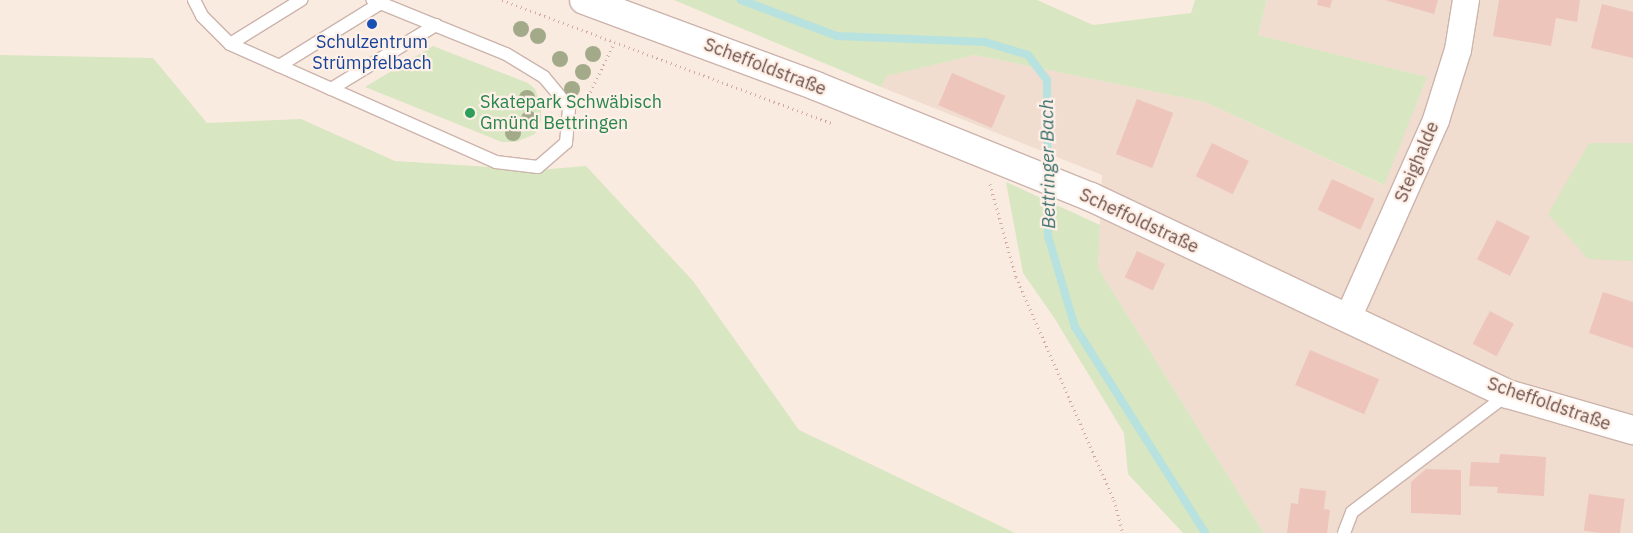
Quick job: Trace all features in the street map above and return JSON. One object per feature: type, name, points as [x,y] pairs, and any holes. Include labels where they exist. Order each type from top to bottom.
[{"type":"main road","name":"Scheffoldstraße","points":[[584,0],[816,86],[1005,170],[1091,197],[1508,394],[1633,430]]},
{"type":"street","name":"Steighalde","points":[[1348,318],[1436,120],[1458,50],[1466,0]]},
{"type":"lane","points":[[194,0],[202,16],[230,44],[279,66],[496,162],[538,167],[566,143],[569,108],[544,77],[506,54],[377,2],[279,66]]},
{"type":"lane","points":[[230,44],[301,0]]},
{"type":"lane","points":[[331,89],[436,25]]},
{"type":"lane","points":[[1344,533],[1352,512],[1508,394]]},
{"type":"path","points":[[502,0],[614,44],[839,126]]},
{"type":"path","points":[[566,143],[614,44]]},
{"type":"path","points":[[1005,170],[1016,277],[1114,500],[1123,533]]},
{"type":"shaded area","points":[[1267,0],[1633,0],[1633,533],[1264,533],[1098,268],[1102,175],[881,87],[886,76],[975,55],[1205,102],[1383,185],[1427,77],[1258,35]]},
{"type":"green space","points":[[674,0],[1037,0],[1093,25],[1191,13],[1195,0],[1267,0],[1258,35],[1427,77],[1384,185],[1205,102],[975,55],[887,76],[881,87]]},
{"type":"green space","name":"Skatepark Schwäbisch Gmünd Bettringen","points":[[433,46],[528,83],[535,89],[541,105],[541,121],[535,134],[516,142],[502,142],[365,87]]},
{"type":"green space","points":[[0,55],[153,58],[207,123],[301,119],[395,161],[538,170],[586,166],[693,281],[799,430],[1015,533],[0,533]]},
{"type":"green space","points":[[1589,143],[1633,143],[1633,261],[1588,259],[1548,214]]},
{"type":"green space","points":[[1006,182],[1100,225],[1098,268],[1264,533],[1183,533],[1128,474],[1124,433],[1055,319],[1023,273]]},
{"type":"building","points":[[1318,0],[1332,0],[1330,8],[1317,5]]},
{"type":"building","points":[[1385,0],[1438,0],[1434,14]]},
{"type":"building","points":[[1499,0],[1580,0],[1577,22],[1556,18],[1551,46],[1493,36]]},
{"type":"building","points":[[1602,4],[1633,12],[1633,58],[1591,48]]},
{"type":"building","points":[[952,73],[1005,96],[992,128],[938,105]]},
{"type":"building","points":[[1137,99],[1173,113],[1152,168],[1116,154]]},
{"type":"building","points":[[1212,143],[1249,161],[1233,194],[1196,176]]},
{"type":"building","points":[[1332,179],[1375,199],[1360,230],[1318,210]]},
{"type":"building","points":[[1497,220],[1530,237],[1510,276],[1477,259]]},
{"type":"building","points":[[1137,251],[1165,264],[1153,290],[1125,277]]},
{"type":"building","points":[[1603,292],[1633,302],[1633,348],[1589,333]]},
{"type":"building","points":[[1490,311],[1514,324],[1496,356],[1473,344]]},
{"type":"building","points":[[1310,350],[1379,379],[1364,414],[1295,385]]},
{"type":"building","points":[[1500,454],[1546,457],[1544,496],[1497,493],[1498,487],[1469,486],[1471,462],[1499,463]]},
{"type":"building","points":[[1426,469],[1461,470],[1461,515],[1411,513],[1411,482]]},
{"type":"building","points":[[1300,488],[1326,491],[1324,509],[1330,510],[1327,533],[1287,533],[1291,503],[1298,504]]},
{"type":"building","points":[[1589,494],[1625,499],[1620,533],[1584,531]]},
{"type":"waterway","name":"Bettringer Bach","points":[[741,0],[837,36],[985,42],[1028,55],[1047,80],[1048,236],[1075,327],[1205,533]]},
{"type":"place","name":"Schulzentrum Strümpfelbach","points":[[372,24]]},
{"type":"place","name":"Skatepark Schwäbisch Gmünd Bettringen","points":[[470,113]]}]
